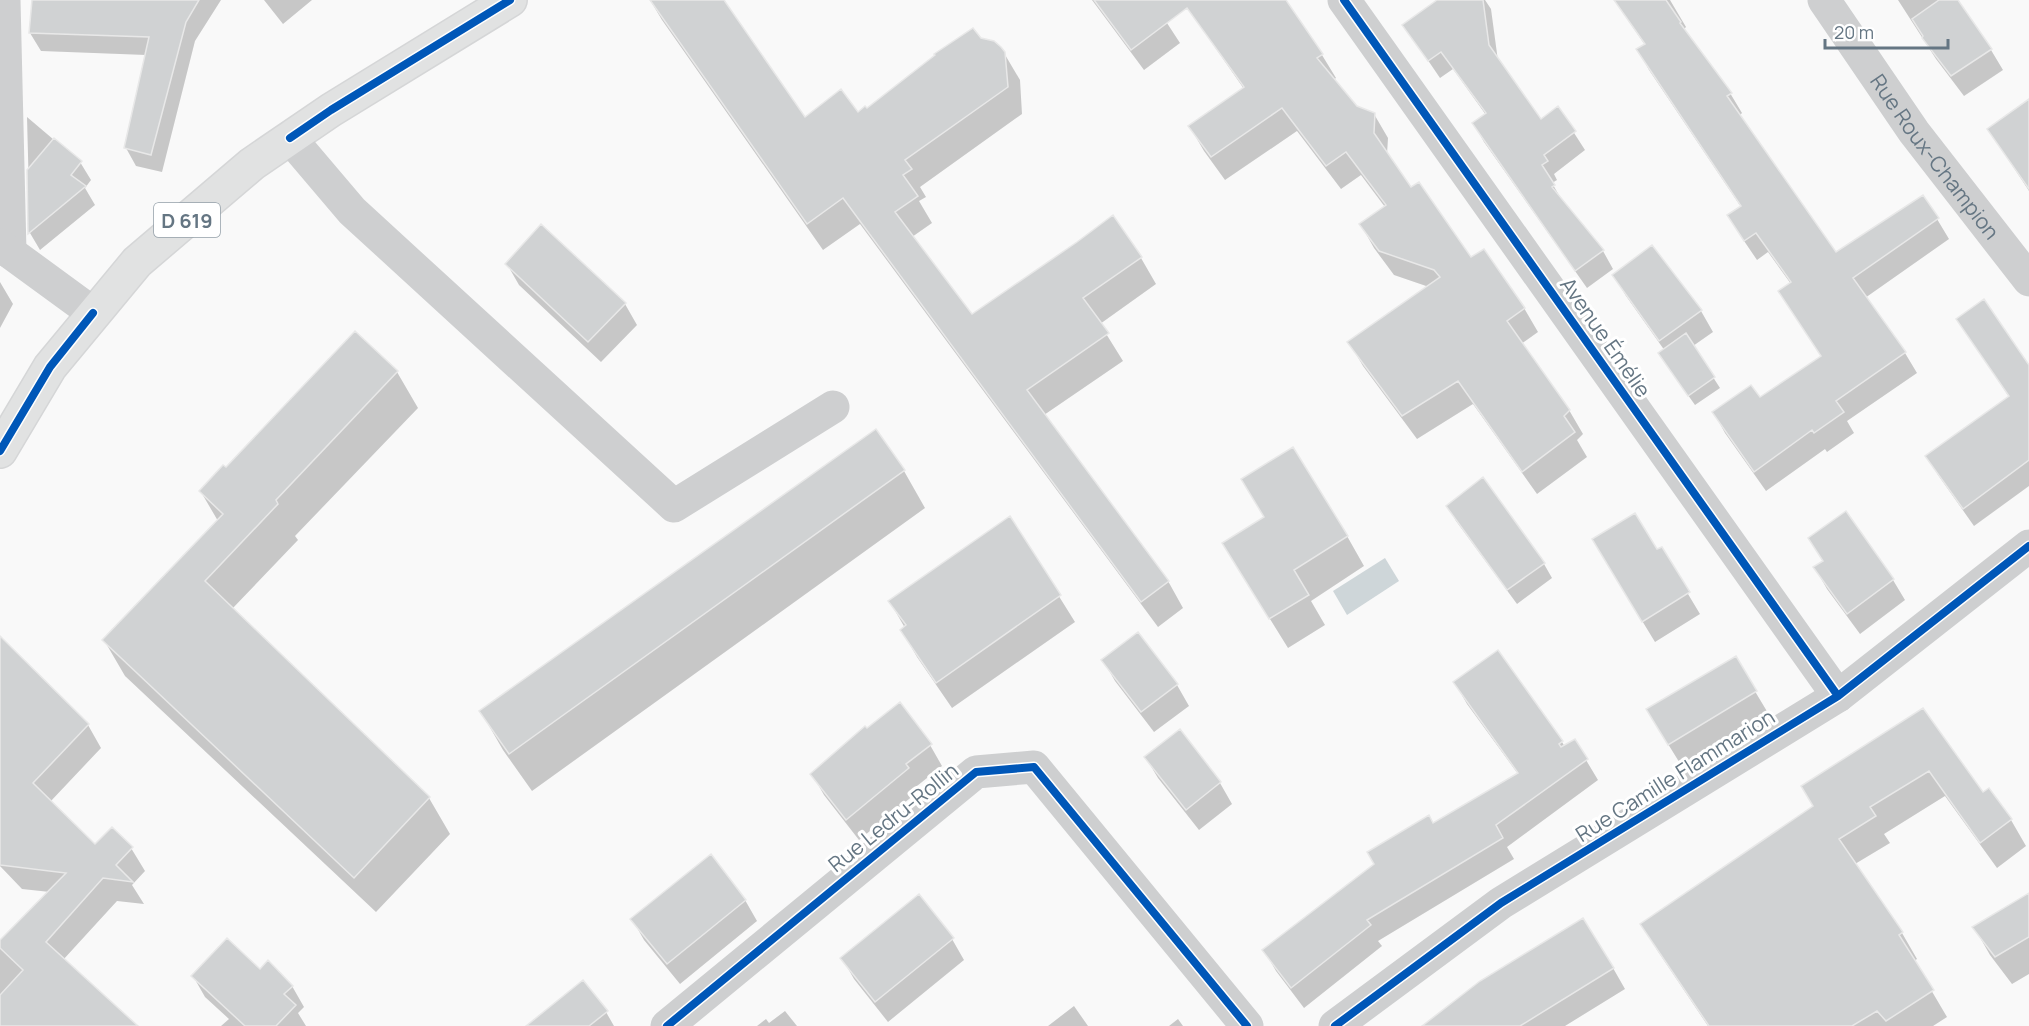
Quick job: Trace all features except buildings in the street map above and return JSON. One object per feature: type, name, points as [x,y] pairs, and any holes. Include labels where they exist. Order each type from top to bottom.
[{"type":"main road","name":"D 619","points":[[0,451],[50,367],[137,262],[252,164],[331,110],[510,0]]},
{"type":"street","points":[[4,0],[5,248],[93,313]]},
{"type":"street","name":"Avenue Émélie","points":[[1344,0],[1838,696]]},
{"type":"street","name":"Rue Roux-Champion","points":[[1824,0],[1914,132],[2029,280]]},
{"type":"street","points":[[290,138],[352,211],[674,506],[833,406]]},
{"type":"street","name":"Rue Camille Flammarion","points":[[1335,1026],[1501,903],[1838,696],[2029,546]]},
{"type":"street","name":"Rue Ledru-Rollin","points":[[667,1026],[976,772],[1034,767],[1247,1026]]},
{"type":"shaded area","points":[[1385,558],[1399,581],[1347,615],[1333,591]]},
{"type":"cycle path","points":[[290,138],[331,110],[510,0]]},
{"type":"cycle path","points":[[1344,0],[1838,696]]},
{"type":"cycle path","points":[[0,451],[50,367],[93,313]]},
{"type":"cycle path","points":[[1335,1026],[1501,903],[1838,696],[2029,546]]},
{"type":"cycle path","points":[[667,1026],[976,772],[1034,767],[1247,1026]]}]
